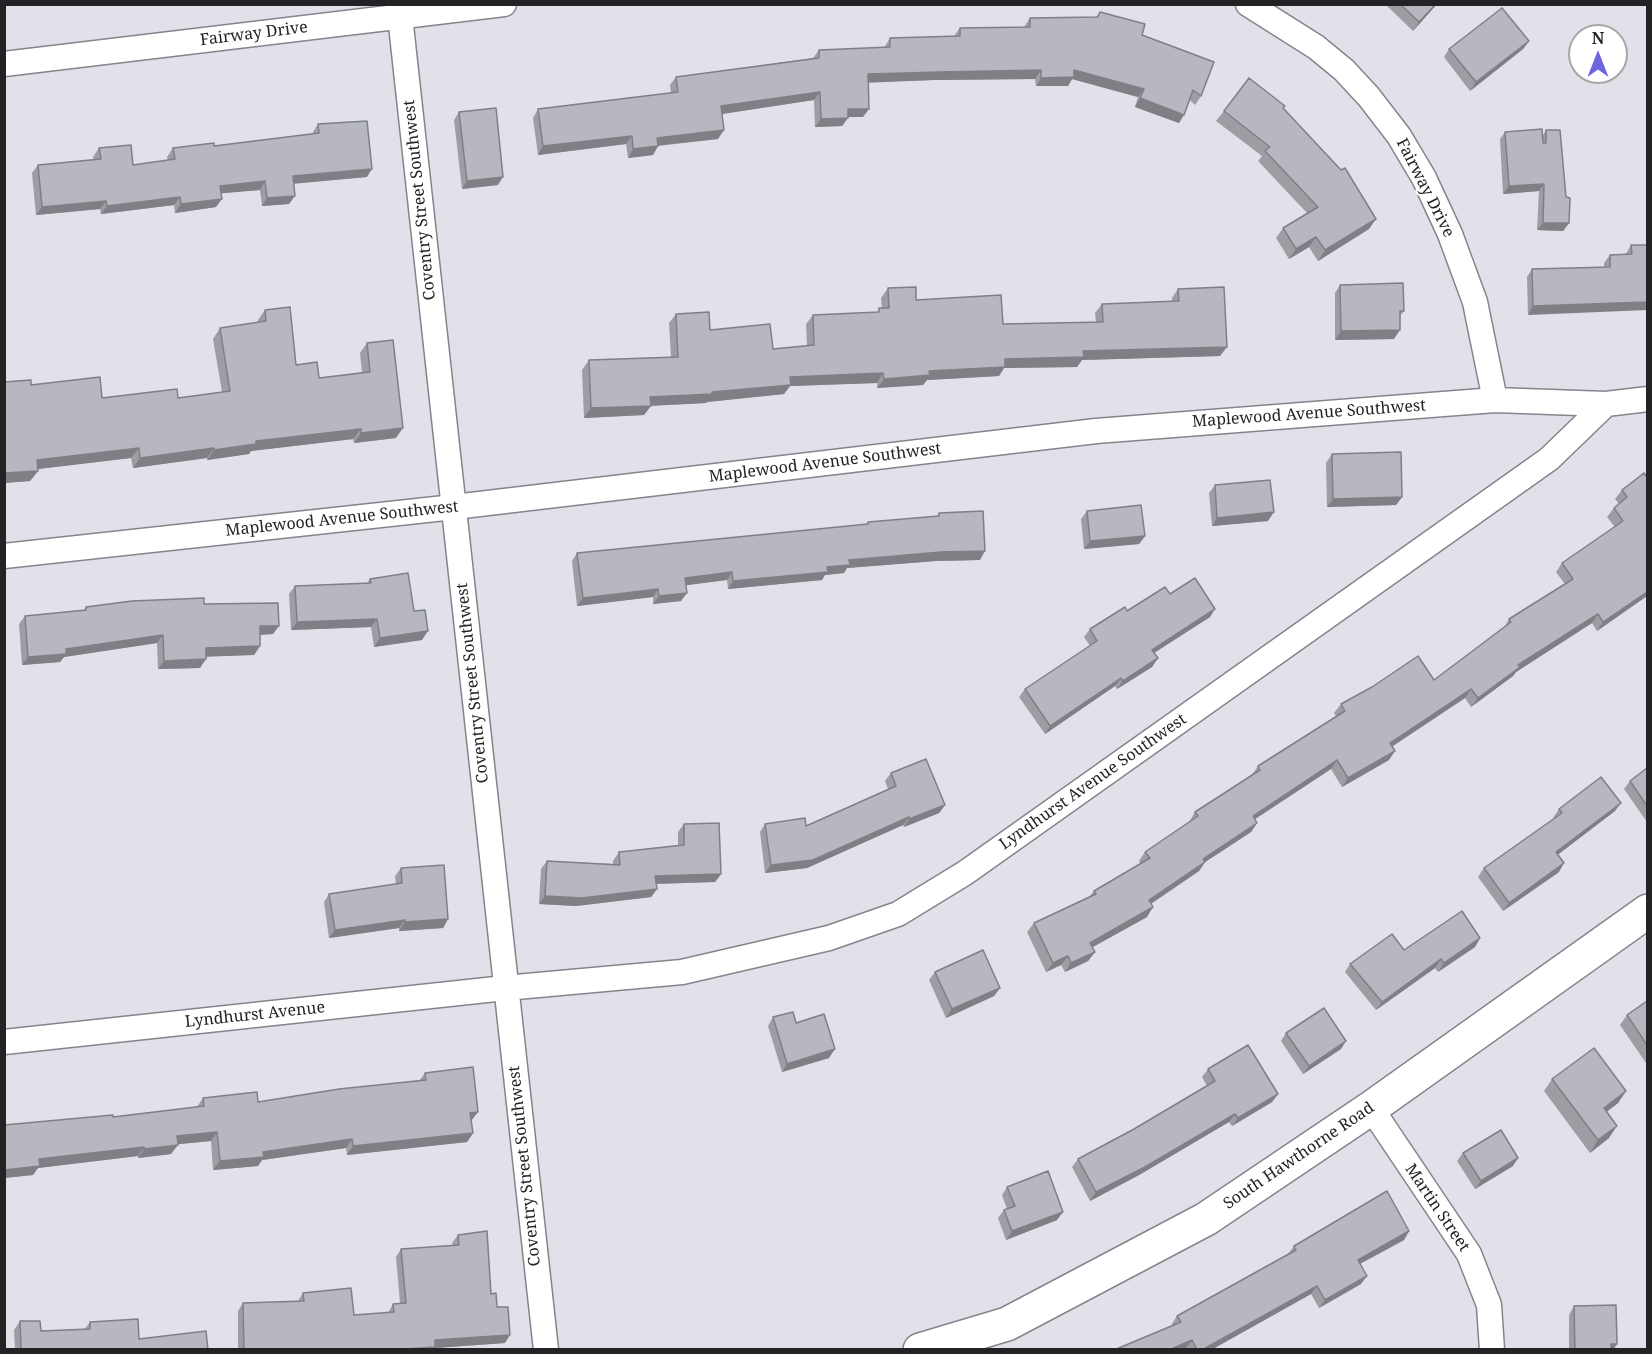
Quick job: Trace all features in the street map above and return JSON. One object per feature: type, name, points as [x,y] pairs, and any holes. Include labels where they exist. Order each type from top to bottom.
[{"type":"main road","name":"South Hawthorne Road","points":[[920,1350],[1007,1337],[1206,1219],[1371,1108],[1647,910]]},
{"type":"street","name":"Fairway Drive","points":[[4,64],[504,4]]},
{"type":"street","name":"Fairway Drive","points":[[1248,4],[1316,47],[1344,70],[1370,97],[1399,136],[1424,178],[1450,234],[1475,302],[1495,400]]},
{"type":"street","name":"Coventry Street Southwest","points":[[400,16],[546,1350]]},
{"type":"street","name":"Maplewood Avenue Southwest","points":[[4,556],[454,507],[1096,431],[1495,400],[1606,404],[1647,399]]},
{"type":"street","name":"Lyndhurst Avenue Southwest","points":[[505,988],[682,972],[829,938],[898,914],[965,873],[1549,459],[1606,404]]},
{"type":"street","name":"Lyndhurst Avenue","points":[[4,1042],[505,988]]},
{"type":"street","name":"Martin Street","points":[[1371,1108],[1469,1254],[1490,1305],[1492,1350]]},
{"type":"building","points":[[1400,4],[1436,4],[1419,22]]},
{"type":"building","points":[[1502,8],[1529,41],[1476,82],[1449,49]]},
{"type":"building","points":[[1100,12],[1145,24],[1142,35],[1214,62],[1201,96],[1193,90],[1184,115],[1140,98],[1144,89],[1074,70],[1074,77],[1041,78],[1041,70],[868,74],[869,109],[848,109],[848,118],[821,119],[820,92],[721,106],[724,130],[657,138],[658,146],[633,149],[632,136],[543,146],[538,109],[678,92],[676,77],[819,58],[819,50],[890,47],[890,38],[960,36],[960,28],[1030,27],[1030,18],[1098,17]]},
{"type":"building","points":[[1249,78],[1285,106],[1283,108],[1341,170],[1345,168],[1376,219],[1325,250],[1316,237],[1296,249],[1283,228],[1318,207],[1265,151],[1270,147],[1224,111]]},
{"type":"building","points":[[496,108],[503,177],[467,181],[459,112]]},
{"type":"building","points":[[367,121],[372,169],[293,176],[295,196],[267,198],[265,181],[220,186],[222,199],[181,204],[180,197],[107,206],[106,201],[42,207],[38,165],[101,159],[99,148],[131,145],[133,165],[175,159],[173,148],[214,143],[214,146],[319,133],[318,124]]},
{"type":"building","points":[[1542,129],[1543,143],[1546,143],[1546,130],[1560,130],[1566,197],[1570,198],[1569,223],[1543,223],[1544,184],[1509,186],[1505,132]]},
{"type":"building","points":[[1631,245],[1647,245],[1647,302],[1533,306],[1532,269],[1610,267],[1610,255],[1632,254]]},
{"type":"building","points":[[1403,283],[1404,311],[1400,311],[1400,330],[1341,331],[1340,285]]},
{"type":"building","points":[[916,287],[916,300],[1001,295],[1003,324],[1103,322],[1102,304],[1179,301],[1178,289],[1224,287],[1227,347],[1083,351],[1084,357],[1005,359],[1005,367],[929,371],[930,375],[884,379],[883,373],[790,377],[791,385],[712,392],[712,394],[650,397],[651,406],[591,408],[589,360],[678,357],[676,314],[709,312],[710,330],[770,324],[773,349],[814,345],[813,315],[879,312],[879,308],[889,308],[888,288]]},
{"type":"building","points":[[290,307],[296,365],[317,362],[319,378],[370,372],[367,343],[393,340],[403,428],[361,433],[361,429],[140,458],[139,448],[37,460],[38,471],[4,473],[4,382],[31,380],[31,385],[100,377],[102,398],[177,389],[178,398],[230,391],[220,328],[266,321],[265,310]]},
{"type":"building","points":[[1401,452],[1402,497],[1333,499],[1332,454]]},
{"type":"building","points":[[1644,473],[1647,477],[1647,592],[1603,622],[1598,614],[1518,665],[1520,667],[1478,698],[1471,689],[1390,743],[1395,751],[1348,778],[1337,760],[1253,816],[1257,823],[1203,859],[1205,862],[1149,900],[1153,907],[1090,943],[1095,952],[1071,963],[1068,956],[1053,963],[1034,923],[1096,894],[1094,891],[1150,858],[1145,852],[1198,816],[1195,812],[1260,770],[1258,766],[1345,711],[1341,704],[1372,687],[1418,656],[1434,680],[1511,622],[1509,619],[1573,579],[1562,563],[1623,521],[1614,508],[1627,497],[1622,490]]},
{"type":"building","points":[[1270,480],[1274,512],[1217,518],[1215,485]]},
{"type":"building","points":[[1141,505],[1145,536],[1090,541],[1087,511]]},
{"type":"building","points":[[983,511],[985,551],[941,552],[849,560],[850,565],[827,567],[828,572],[733,581],[732,572],[685,578],[687,593],[659,596],[658,589],[583,598],[577,553],[868,524],[868,522],[939,516],[939,513]]},
{"type":"building","points":[[408,573],[414,611],[425,610],[428,631],[380,638],[377,619],[297,622],[295,586],[371,583],[370,579]]},
{"type":"building","points":[[1195,578],[1215,609],[1152,650],[1158,658],[1123,681],[1121,678],[1050,726],[1025,689],[1097,641],[1090,629],[1125,607],[1127,611],[1165,587],[1170,594]]},
{"type":"building","points":[[204,598],[204,604],[278,603],[279,626],[260,626],[260,646],[206,648],[206,659],[164,661],[163,635],[66,649],[66,654],[28,657],[25,616],[86,610],[86,607],[132,601]]},
{"type":"building","points":[[926,759],[945,805],[909,819],[909,817],[813,860],[771,865],[765,824],[805,818],[806,826],[896,786],[891,773]]},
{"type":"building","points":[[1647,768],[1647,806],[1630,781]]},
{"type":"building","points":[[1601,777],[1621,803],[1556,852],[1564,863],[1509,903],[1484,868],[1562,813],[1559,809]]},
{"type":"building","points":[[719,823],[721,874],[655,876],[657,889],[582,898],[545,896],[547,861],[620,865],[619,852],[684,845],[684,824]]},
{"type":"building","points":[[444,865],[448,919],[405,922],[405,920],[335,930],[329,894],[402,883],[401,868]]},
{"type":"building","points":[[1462,911],[1480,938],[1444,963],[1441,959],[1382,1002],[1350,964],[1392,934],[1404,950]]},
{"type":"building","points":[[983,950],[1000,988],[952,1009],[935,972]]},
{"type":"building","points":[[1647,1001],[1647,1045],[1627,1015]]},
{"type":"building","points":[[1324,1008],[1346,1041],[1309,1066],[1286,1033]]},
{"type":"building","points":[[793,1012],[796,1023],[824,1014],[835,1049],[787,1064],[773,1017]]},
{"type":"building","points":[[1248,1045],[1278,1094],[1238,1118],[1235,1114],[1145,1167],[1096,1192],[1078,1159],[1215,1081],[1208,1069]]},
{"type":"building","points":[[1594,1048],[1626,1091],[1604,1108],[1617,1126],[1598,1140],[1552,1079]]},
{"type":"building","points":[[473,1067],[478,1112],[470,1113],[473,1133],[353,1146],[352,1139],[263,1152],[264,1157],[220,1161],[217,1132],[177,1136],[178,1145],[39,1159],[40,1166],[4,1170],[4,1125],[113,1115],[113,1117],[204,1106],[203,1098],[257,1092],[258,1102],[339,1089],[426,1080],[425,1073]]},
{"type":"building","points":[[1501,1130],[1518,1158],[1481,1181],[1463,1153]]},
{"type":"building","points":[[1048,1171],[1063,1212],[1012,1231],[1004,1210],[1015,1206],[1007,1187]]},
{"type":"building","points":[[1387,1191],[1409,1231],[1358,1260],[1367,1276],[1325,1300],[1317,1286],[1202,1350],[1197,1350],[1192,1340],[1169,1350],[1114,1350],[1181,1322],[1177,1316],[1296,1250],[1294,1246]]},
{"type":"building","points":[[487,1231],[491,1294],[496,1293],[497,1307],[508,1307],[510,1335],[435,1340],[435,1347],[392,1350],[244,1350],[243,1303],[304,1301],[303,1293],[351,1288],[354,1315],[394,1312],[393,1304],[406,1303],[401,1249],[459,1245],[458,1235]]},
{"type":"building","points":[[1616,1305],[1617,1344],[1611,1344],[1611,1350],[1575,1350],[1574,1306]]},
{"type":"building","points":[[138,1319],[139,1339],[206,1331],[208,1350],[8,1350],[21,1348],[20,1321],[40,1321],[41,1331],[90,1329],[90,1322]]}]
